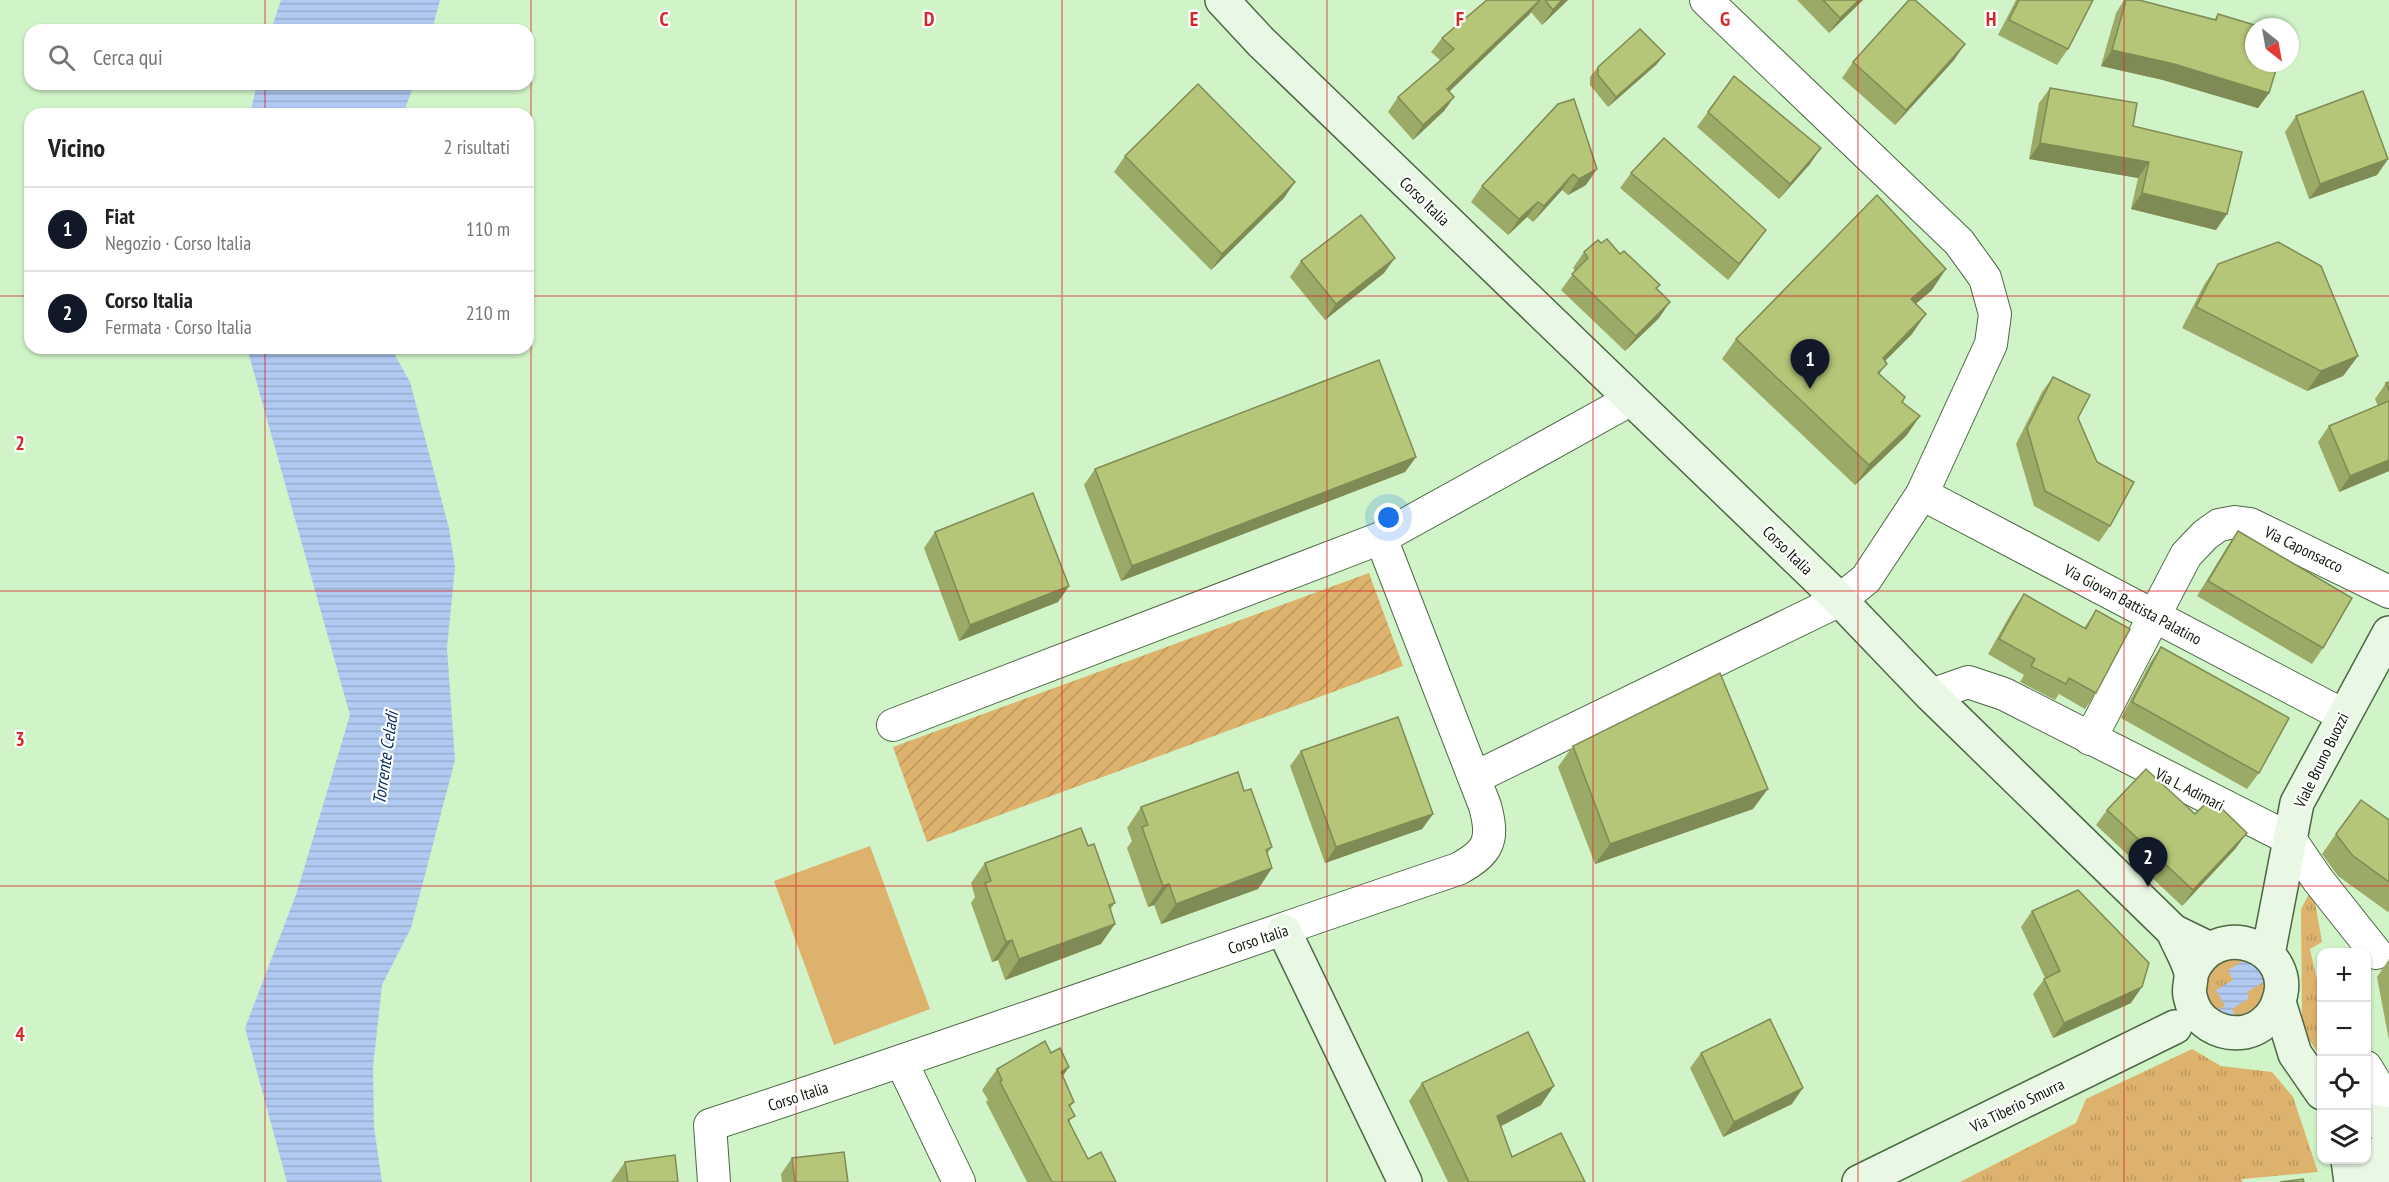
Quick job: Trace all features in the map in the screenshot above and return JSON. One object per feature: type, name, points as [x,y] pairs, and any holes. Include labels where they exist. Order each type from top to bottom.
[{"type":"street","name":"Corso Italia","points":[[1222,0],[1261,42],[1840,600],[1931,695],[2173,931],[2197,971]]},
{"type":"street","points":[[1476,777],[1840,600],[1866,579],[1922,494],[1939,463],[1992,344],[1995,314],[1985,278],[1959,242],[1706,0]]},
{"type":"street","points":[[893,725],[1381,538],[1630,400]]},
{"type":"street","name":"Via Giovan Battista Palatino","points":[[1922,494],[2343,715]]},
{"type":"street","name":"Via Caponsacco","points":[[2154,615],[2186,555],[2219,525],[2235,522],[2264,529],[2389,592]]},
{"type":"street","name":"Corso Italia","points":[[714,1182],[710,1125],[902,1063],[1109,988],[1284,931],[1472,861],[1483,851],[1491,829],[1476,777],[1381,538]]},
{"type":"street","points":[[2090,739],[2154,615]]},
{"type":"street","name":"Viale Bruno Buozzi","points":[[2258,949],[2279,895],[2297,803],[2389,633]]},
{"type":"street","name":"Via L. Adimari","points":[[1931,695],[1968,682],[2004,694],[2290,839]]},
{"type":"street","points":[[2290,839],[2318,880],[2377,953]]},
{"type":"street","points":[[1284,931],[1405,1182]]},
{"type":"street","points":[[2279,1002],[2272,1014],[2234,1031],[2175,1027],[2197,971],[2235,941],[2258,949],[2280,976],[2279,1002],[2295,1054],[2317,1086]]},
{"type":"street","points":[[2197,971],[2193,1006],[2199,1016],[2295,1054]]},
{"type":"street","name":"Via Tiberio Smurra","points":[[1858,1182],[2175,1027]]},
{"type":"street","points":[[902,1063],[959,1182]]},
{"type":"street","points":[[2371,1074],[2389,1105]]},
{"type":"street","points":[[2371,1121],[2389,1124]]},
{"type":"street","points":[[2357,1171],[2389,1152]]},
{"type":"street","points":[[2357,1171],[2389,1178]]},
{"type":"green space","points":[[1369,573],[1403,666],[927,842],[893,747]]},
{"type":"green space","points":[[870,846],[930,1009],[834,1045],[774,881]]},
{"type":"green space","points":[[2309,894],[2315,902],[2322,942],[2310,949],[2317,980],[2317,1052],[2305,1033],[2302,1019],[2301,909]]},
{"type":"green space","points":[[2221,950],[2265,963],[2265,1009],[2219,1023],[2196,979]]},
{"type":"green space","points":[[2192,1049],[2221,1066],[2272,1072],[2293,1097],[2318,1172],[2242,1179],[2242,1182],[1960,1182],[2076,1123],[2086,1099]]},
{"type":"water","points":[[281,0],[440,0],[434,24],[273,24]]},
{"type":"water","points":[[256,90],[412,90],[405,108],[251,108]]},
{"type":"water","name":"Torrente Celadi","points":[[249,354],[394,354],[410,382],[449,528],[455,567],[447,648],[455,760],[411,928],[382,985],[373,1067],[374,1127],[382,1182],[287,1182],[245,1028],[297,892],[350,715]]},
{"type":"water","points":[[2250,957],[2265,981],[2247,992],[2249,998],[2232,1009],[2236,1017],[2222,1025],[2215,1012],[2225,1006],[2216,990],[2233,980],[2228,970]]},
{"type":"building","points":[[1487,0],[1540,0],[1447,89],[1454,97],[1423,125],[1398,97],[1454,49],[1442,38]]},
{"type":"building","points":[[1545,0],[1562,0],[1553,10]]},
{"type":"building","points":[[1823,0],[1859,0],[1840,18]]},
{"type":"building","points":[[1909,0],[1915,0],[1965,44],[1906,110],[1853,62]]},
{"type":"building","points":[[2019,0],[2093,0],[2068,49],[2009,20]]},
{"type":"building","points":[[2126,0],[2139,0],[2216,20],[2218,14],[2245,22],[2245,72],[2275,72],[2269,93],[2174,64],[2112,50]]},
{"type":"building","points":[[1640,29],[1665,54],[1616,97],[1598,75],[1598,67]]},
{"type":"building","points":[[1734,76],[1821,148],[1790,184],[1708,112]]},
{"type":"building","points":[[1198,84],[1295,182],[1222,254],[1125,156]]},
{"type":"building","points":[[2050,88],[2137,103],[2133,126],[2242,152],[2227,214],[2142,193],[2149,162],[2040,143]]},
{"type":"building","points":[[2363,91],[2388,159],[2320,184],[2296,116]]},
{"type":"building","points":[[1574,99],[1597,169],[1579,179],[1573,174],[1544,206],[1538,202],[1519,219],[1482,186],[1558,104]]},
{"type":"building","points":[[1664,138],[1766,230],[1739,264],[1631,173]]},
{"type":"building","points":[[1877,195],[1946,269],[1911,299],[1926,314],[1883,358],[1887,364],[1878,373],[1905,397],[1902,402],[1920,416],[1869,465],[1736,339]]},
{"type":"building","points":[[1361,215],[1395,258],[1336,304],[1301,261]]},
{"type":"building","points":[[1607,239],[1620,254],[1624,251],[1660,285],[1656,288],[1670,302],[1636,336],[1572,274],[1588,258],[1584,252],[1598,240],[1601,243]]},
{"type":"building","points":[[2278,242],[2321,266],[2358,356],[2321,371],[2196,307],[2218,264]]},
{"type":"building","points":[[1379,360],[1416,457],[1132,566],[1095,469]]},
{"type":"building","points":[[2053,377],[2090,395],[2078,418],[2097,462],[2134,482],[2110,526],[2045,491],[2027,428]]},
{"type":"building","points":[[2389,401],[2389,460],[2350,476],[2329,426]]},
{"type":"building","points":[[1033,493],[1069,586],[970,625],[935,532]]},
{"type":"building","points":[[2238,531],[2352,598],[2323,648],[2208,581]]},
{"type":"building","points":[[2024,594],[2086,629],[2096,610],[2130,629],[2096,693],[2069,678],[2066,684],[2031,666],[2035,659],[1999,639]]},
{"type":"building","points":[[2161,647],[2289,718],[2259,773],[2132,702]]},
{"type":"building","points":[[1720,673],[1768,789],[1610,844],[1573,746]]},
{"type":"building","points":[[1398,717],[1433,814],[1336,847],[1301,751]]},
{"type":"building","points":[[2146,769],[2195,814],[2211,798],[2247,833],[2193,890],[2107,810]]},
{"type":"building","points":[[1238,772],[1244,791],[1251,789],[1272,847],[1266,850],[1272,868],[1176,904],[1169,884],[1163,886],[1142,827],[1148,825],[1141,807]]},
{"type":"building","points":[[2361,800],[2389,820],[2389,882],[2352,855],[2336,834]]},
{"type":"building","points":[[1081,828],[1088,846],[1094,844],[1115,903],[1109,905],[1115,924],[1019,959],[1012,940],[1006,942],[985,883],[991,881],[985,863]]},
{"type":"building","points":[[2078,890],[2149,963],[2142,987],[2064,1023],[2044,979],[2060,971],[2032,911]]},
{"type":"building","points":[[1770,1019],[1803,1088],[1734,1122],[1701,1053]]},
{"type":"building","points":[[1528,1032],[1554,1086],[1497,1116],[1512,1157],[1561,1133],[1585,1182],[1469,1182],[1422,1083]]},
{"type":"building","points":[[1045,1041],[1051,1053],[1060,1048],[1069,1067],[1061,1072],[1074,1102],[1069,1105],[1075,1116],[1068,1120],[1088,1159],[1101,1152],[1116,1182],[1052,1182],[1000,1082],[1002,1080],[997,1069]]},
{"type":"building","points":[[844,1152],[848,1182],[795,1182],[792,1158]]},
{"type":"building","points":[[675,1155],[678,1182],[628,1182],[625,1162]]},
{"type":"building","points":[[2303,1179],[2304,1182],[2280,1182]]},
{"type":"place","name":"Fiat","points":[[1810,389]]},
{"type":"place","name":"Corso Italia","points":[[2148,887]]}]
